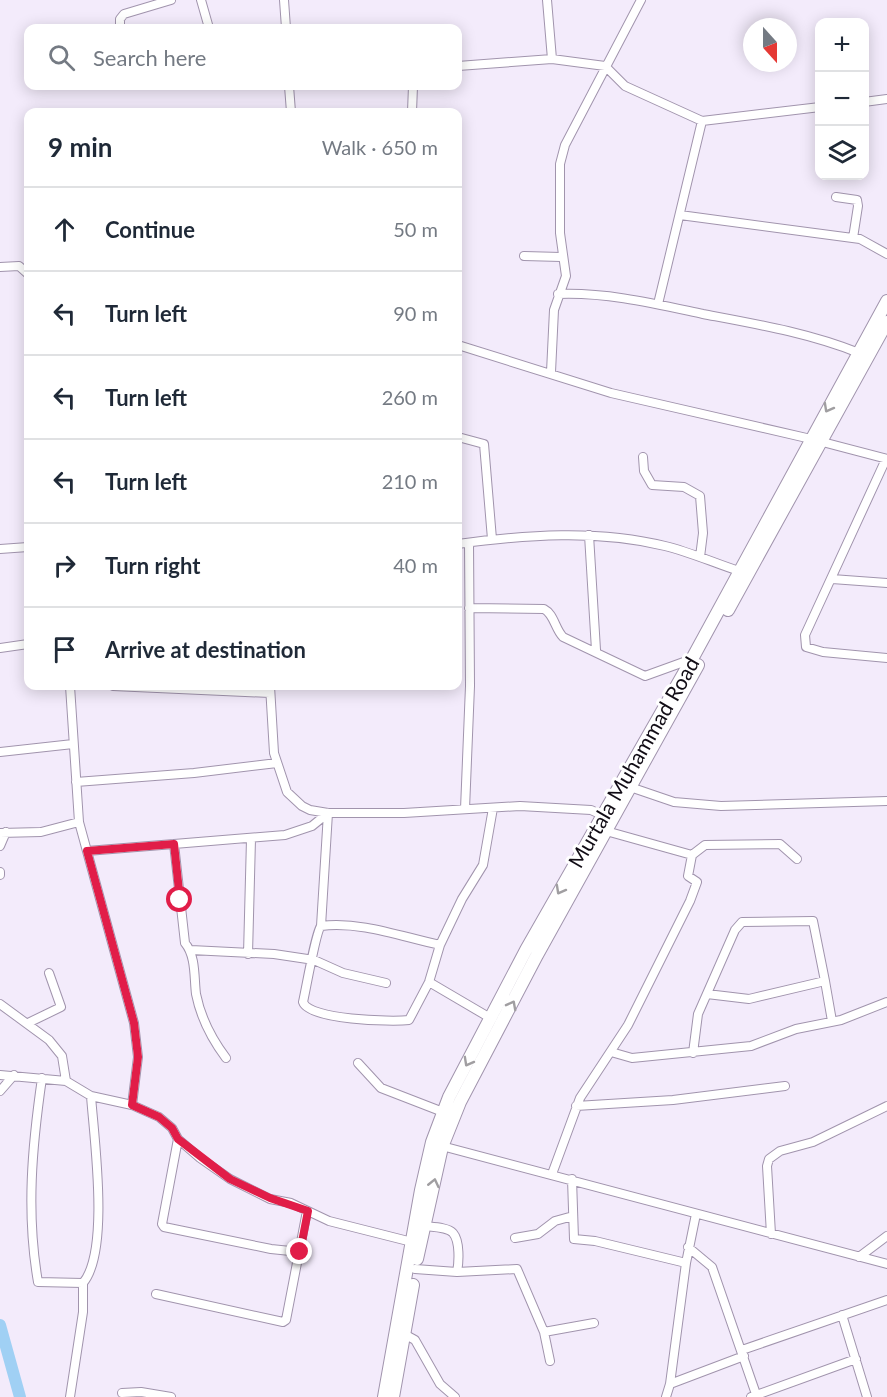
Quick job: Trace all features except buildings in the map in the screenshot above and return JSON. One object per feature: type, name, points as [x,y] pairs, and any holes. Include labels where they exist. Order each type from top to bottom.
[{"type":"highway","name":"Murtala Muhammad Road","points":[[575,874],[606,831],[630,787],[816,440],[887,302]]},
{"type":"highway","name":"Murtala Muhammad Road","points":[[415,1239],[437,1144],[532,953],[575,874],[602,815],[692,659],[729,601],[739,571],[887,322]]},
{"type":"highway","name":"Murtala Muhammad Road","points":[[415,1239],[424,1226],[443,1112],[492,1019],[532,953]]},
{"type":"highway","points":[[393,1397],[415,1269],[415,1239]]},
{"type":"highway","points":[[384,1397],[415,1239]]},
{"type":"street","points":[[120,24],[120,19],[124,14],[171,0]]},
{"type":"street","points":[[201,0],[208,24]]},
{"type":"street","points":[[284,0],[286,24]]},
{"type":"street","points":[[547,0],[552,59]]},
{"type":"street","points":[[575,293],[566,276],[561,257],[560,164],[565,145],[641,0]]},
{"type":"street","points":[[462,66],[552,59],[605,66],[625,87],[702,121],[815,107]]},
{"type":"street","points":[[289,90],[291,108]]},
{"type":"street","points":[[412,108],[413,90]]},
{"type":"street","points":[[869,101],[887,99]]},
{"type":"street","points":[[658,304],[702,121]]},
{"type":"street","points":[[836,197],[857,200],[854,238]]},
{"type":"street","points":[[680,215],[854,238],[876,246],[887,254]]},
{"type":"street","points":[[524,256],[561,257]]},
{"type":"street","points":[[0,267],[20,266],[24,270]]},
{"type":"street","points":[[551,372],[554,310],[566,276]]},
{"type":"street","points":[[558,294],[575,293],[658,304],[820,339],[859,353]]},
{"type":"street","points":[[462,346],[551,372],[611,393],[816,440],[886,459],[805,635],[806,646],[823,652],[887,658]]},
{"type":"street","points":[[462,438],[484,444],[492,539]]},
{"type":"street","points":[[643,457],[644,471],[652,485],[684,487],[700,496],[703,533],[700,557]]},
{"type":"street","points":[[589,535],[596,650]]},
{"type":"street","points":[[462,544],[492,539],[589,535],[664,545],[739,571]]},
{"type":"street","points":[[465,809],[470,686],[469,543]]},
{"type":"street","points":[[0,549],[24,547]]},
{"type":"street","points":[[832,579],[887,583]]},
{"type":"street","points":[[469,608],[544,609],[549,612],[557,631],[563,637],[596,650],[645,676],[692,659]]},
{"type":"street","points":[[0,648],[24,645]]},
{"type":"street","points":[[70,690],[80,822],[134,1023],[138,1057],[132,1105]]},
{"type":"street","points":[[270,690],[272,735],[278,763],[287,792],[302,806],[328,813],[404,813],[520,806],[591,810],[602,815]]},
{"type":"street","points":[[0,752],[73,744]]},
{"type":"street","points":[[76,782],[183,774],[278,763]]},
{"type":"street","points":[[630,787],[674,802],[721,806],[887,801]]},
{"type":"street","points":[[328,813],[321,926],[317,930],[314,960],[303,1002],[308,1009],[327,1015],[385,1021],[409,1020],[429,982],[440,945],[462,899],[483,865],[493,808]]},
{"type":"street","points":[[87,851],[251,839],[294,832],[312,826],[328,813]]},
{"type":"street","points":[[0,846],[3,833],[41,832],[80,822]]},
{"type":"street","points":[[606,831],[692,855]]},
{"type":"street","points":[[248,954],[251,839]]},
{"type":"street","points":[[174,844],[185,944],[191,950],[197,996],[208,1034],[226,1058]]},
{"type":"street","points":[[552,1174],[576,1106],[627,1025],[690,901],[697,882],[688,876],[692,855],[705,845],[780,844],[797,859]]},
{"type":"street","points":[[693,1053],[698,1014],[735,930],[742,922],[813,921],[832,1022]]},
{"type":"street","points":[[321,926],[337,924],[377,930],[440,945]]},
{"type":"street","points":[[191,950],[314,960],[343,973],[386,983]]},
{"type":"street","points":[[28,1023],[61,1007],[49,973]]},
{"type":"street","points":[[707,994],[749,999],[825,981]]},
{"type":"street","points":[[429,982],[492,1019]]},
{"type":"street","points":[[611,1052],[632,1058],[752,1046],[796,1029],[832,1022],[887,1002]]},
{"type":"street","points":[[0,1004],[49,1040],[62,1056],[66,1081]]},
{"type":"street","points":[[358,1063],[381,1088],[443,1112]]},
{"type":"street","points":[[0,1091],[14,1074]]},
{"type":"street","points":[[0,1075],[14,1074],[66,1081],[91,1096],[132,1105],[159,1117],[172,1128],[178,1139],[230,1179],[270,1198],[329,1221],[415,1239]]},
{"type":"street","points":[[42,1078],[30,1188],[31,1241],[38,1282],[83,1283]]},
{"type":"street","points":[[576,1106],[673,1100],[785,1086]]},
{"type":"street","points":[[70,1397],[83,1312],[83,1283],[88,1277],[96,1249],[99,1219],[91,1096]]},
{"type":"street","points":[[771,1234],[767,1166],[769,1159],[780,1151],[813,1142],[887,1106]]},
{"type":"street","points":[[178,1139],[162,1224],[164,1227],[271,1249],[300,1252]]},
{"type":"street","points":[[437,1144],[887,1264]]},
{"type":"street","points":[[572,1179],[574,1239],[595,1241],[686,1263]]},
{"type":"street","points":[[156,1294],[283,1322],[286,1320],[308,1211]]},
{"type":"street","points":[[666,1397],[670,1384],[688,1247],[696,1214]]},
{"type":"street","points":[[515,1238],[538,1234],[555,1221],[573,1216]]},
{"type":"street","points":[[424,1226],[450,1231],[454,1235],[460,1254],[457,1272]]},
{"type":"street","points":[[859,1257],[887,1236]]},
{"type":"street","points":[[688,1247],[712,1267],[743,1353],[755,1396],[855,1359]]},
{"type":"street","points":[[415,1269],[457,1272],[518,1269],[544,1332],[550,1361]]},
{"type":"street","points":[[670,1384],[743,1353],[887,1300]]},
{"type":"street","points":[[842,1316],[867,1397]]},
{"type":"street","points":[[544,1332],[594,1323]]},
{"type":"street","points":[[404,1334],[415,1340],[440,1384],[455,1397]]},
{"type":"street","points":[[122,1393],[141,1392],[171,1397]]},
{"type":"waterway","points":[[0,1325],[20,1397]]},
{"type":"route","points":[[180,900],[174,844],[87,851],[113,955],[123,976],[134,1023],[138,1057],[132,1105],[159,1117],[172,1128],[178,1139],[230,1179],[270,1198],[291,1203],[308,1211],[300,1252]]}]
